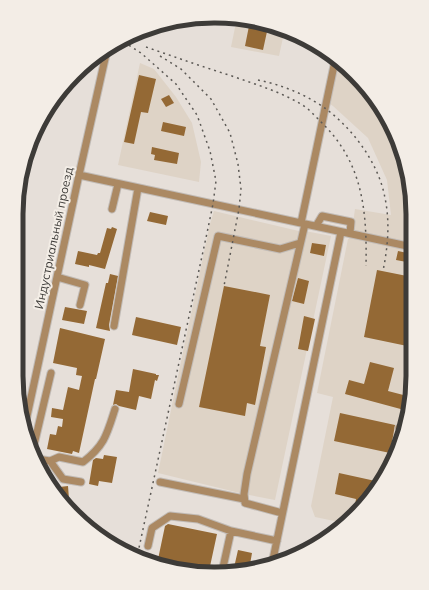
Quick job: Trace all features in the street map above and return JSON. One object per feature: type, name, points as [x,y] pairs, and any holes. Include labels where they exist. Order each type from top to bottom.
[{"type":"street","name":"Индустриальный проезд","points":[[27,414],[105,57]]},
{"type":"street","points":[[282,513],[245,503],[244,499],[247,474],[300,243],[333,65]]},
{"type":"street","points":[[79,175],[406,246]]},
{"type":"street","points":[[112,209],[118,184]]},
{"type":"street","points":[[114,326],[138,188]]},
{"type":"street","points":[[316,226],[322,216],[350,222],[350,233]]},
{"type":"street","points":[[273,558],[341,232]]},
{"type":"street","points":[[179,404],[218,236],[280,249],[300,243]]},
{"type":"street","points":[[57,277],[85,285],[80,305]]},
{"type":"street","points":[[35,441],[50,373]]},
{"type":"street","points":[[43,460],[50,461],[59,458],[83,462],[104,442],[115,409]]},
{"type":"street","points":[[50,461],[62,479],[81,482]]},
{"type":"street","points":[[160,482],[244,499]]},
{"type":"street","points":[[148,546],[152,528],[170,516],[198,518],[231,531],[277,541]]},
{"type":"street","points":[[223,567],[231,531]]},
{"type":"shaded area","points":[[236,24],[252,27],[283,36],[279,56],[231,47]]},
{"type":"shaded area","points":[[140,63],[154,69],[176,97],[192,123],[201,162],[199,182],[118,165]]},
{"type":"shaded area","points":[[331,63],[358,88],[374,108],[386,130],[396,153],[406,202],[406,388],[402,413],[396,437],[374,482],[350,511],[338,522],[315,517],[311,506],[333,397],[317,393],[348,239],[351,237],[355,209],[391,215],[387,180],[368,138],[333,106],[323,99]]},
{"type":"shaded area","points":[[214,211],[303,232],[305,231],[331,236],[275,500],[158,473]]},
{"type":"building","points":[[249,27],[267,31],[263,50],[245,46]]},
{"type":"building","points":[[139,75],[156,79],[148,113],[141,112],[134,144],[124,142]]},
{"type":"building","points":[[169,95],[174,103],[166,107],[161,99]]},
{"type":"building","points":[[163,122],[186,127],[184,136],[161,131]]},
{"type":"building","points":[[152,147],[179,153],[177,164],[154,160],[155,155],[151,154]]},
{"type":"building","points":[[150,212],[168,216],[166,225],[147,221]]},
{"type":"building","points":[[112,227],[117,229],[105,269],[89,265],[89,267],[75,264],[78,251],[97,255],[100,253],[107,228],[111,229]]},
{"type":"building","points":[[312,243],[326,245],[324,256],[310,253]]},
{"type":"building","points":[[398,251],[406,253],[406,262],[396,260]]},
{"type":"building","points":[[377,270],[406,276],[406,346],[364,337]]},
{"type":"building","points":[[110,274],[118,276],[109,325],[110,331],[96,328],[106,283],[108,283]]},
{"type":"building","points":[[298,278],[309,281],[304,304],[292,301]]},
{"type":"building","points":[[224,286],[270,295],[260,346],[266,347],[255,405],[247,403],[245,416],[199,407]]},
{"type":"building","points":[[65,307],[87,311],[84,324],[62,320]]},
{"type":"building","points":[[304,316],[315,319],[308,351],[298,349]]},
{"type":"building","points":[[136,317],[181,327],[177,345],[132,335]]},
{"type":"building","points":[[60,328],[105,339],[79,453],[73,451],[72,454],[47,449],[50,434],[56,435],[58,426],[62,427],[63,419],[51,417],[52,408],[63,410],[68,387],[79,390],[82,376],[76,375],[77,368],[53,363]]},
{"type":"building","points":[[370,362],[394,368],[388,391],[405,395],[403,410],[345,394],[349,380],[364,384]]},
{"type":"building","points":[[133,369],[159,375],[157,381],[155,380],[151,399],[139,396],[136,410],[116,404],[113,405],[116,390],[129,392]]},
{"type":"building","points":[[340,413],[395,425],[389,453],[334,441]]},
{"type":"building","points":[[104,455],[117,457],[112,483],[99,481],[98,486],[89,484],[93,460],[96,458],[103,459]]},
{"type":"building","points":[[339,473],[375,481],[355,505],[356,499],[335,494]]},
{"type":"building","points":[[68,486],[69,499],[69,499],[59,487]]},
{"type":"building","points":[[168,524],[217,534],[210,567],[177,563],[158,558],[165,526]]},
{"type":"building","points":[[238,550],[252,553],[250,563],[234,566]]},
{"type":"railway","points":[[128,44],[141,53],[176,84],[197,115],[210,151],[216,181],[207,233],[138,551]]},
{"type":"railway","points":[[146,47],[269,89],[296,101],[312,113],[334,137],[354,170],[360,188],[363,206],[366,266]]},
{"type":"railway","points":[[160,56],[181,69],[211,99],[230,133],[238,164],[241,189],[239,209],[224,286]]},
{"type":"railway","points":[[258,80],[296,92],[322,106],[340,120],[365,150],[378,174],[387,207],[388,234],[383,271]]}]
